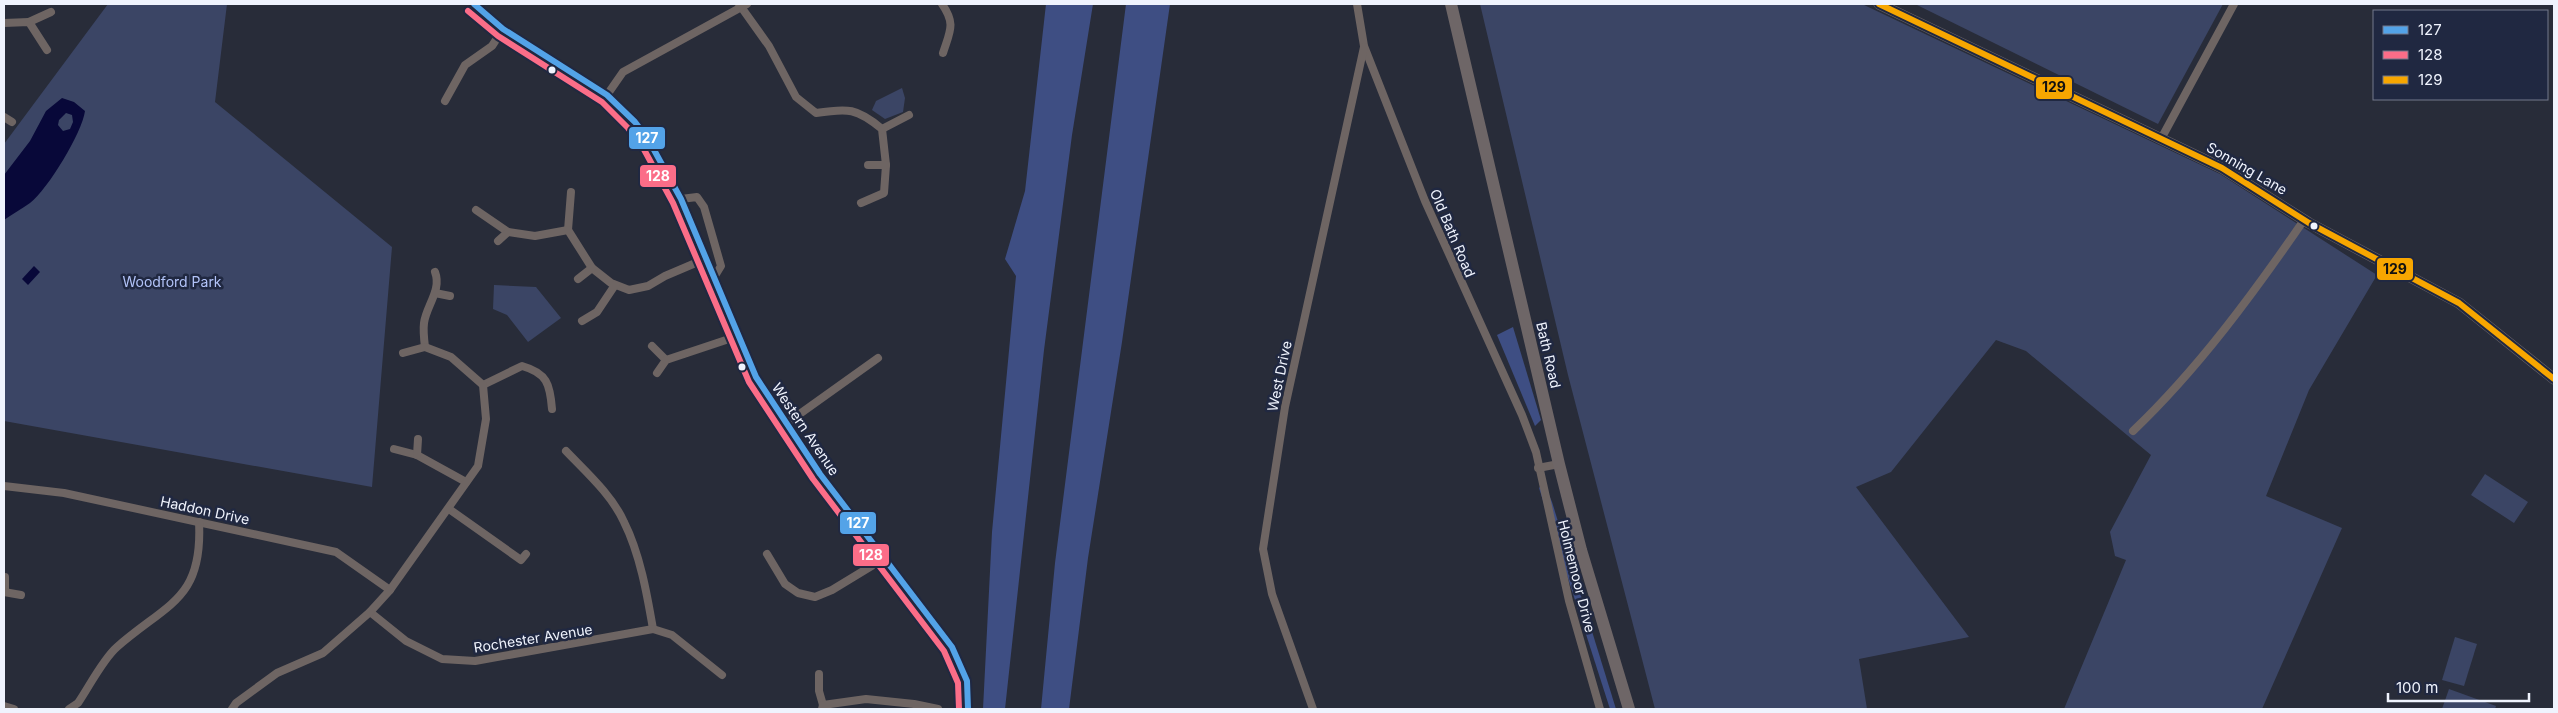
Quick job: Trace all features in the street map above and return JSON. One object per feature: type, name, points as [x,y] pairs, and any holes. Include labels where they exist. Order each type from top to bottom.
[{"type":"main road","name":"Bath Road","points":[[1451,4],[1559,464],[1581,550],[1629,709]]},
{"type":"main road","name":"Sonning Lane","points":[[1879,4],[2222,168],[2304,220],[2459,304],[2554,379]]},
{"type":"street","name":"Western Avenue","points":[[474,4],[503,29],[607,95],[635,122],[648,139],[681,199],[713,279],[756,377],[820,474],[952,647],[967,681],[968,709]]},
{"type":"street","points":[[942,4],[951,17],[950,32],[943,53]]},
{"type":"street","name":"Old Bath Road","points":[[1356,4],[1364,46],[1443,245],[1522,415],[1536,452],[1538,468]]},
{"type":"street","points":[[2161,139],[2234,4]]},
{"type":"street","points":[[607,95],[624,72],[743,5],[769,46],[796,97],[816,112],[839,109],[864,114],[882,129],[886,165],[884,193],[861,203]]},
{"type":"street","points":[[4,23],[29,22],[51,12]]},
{"type":"street","points":[[29,22],[47,50]]},
{"type":"street","points":[[445,101],[465,65],[492,46],[503,29]]},
{"type":"street","name":"West Drive","points":[[1313,709],[1272,594],[1263,549],[1285,407],[1364,46]]},
{"type":"street","points":[[882,129],[908,115]]},
{"type":"street","points":[[4,117],[12,122]]},
{"type":"street","points":[[868,165],[886,165]]},
{"type":"street","points":[[571,192],[568,230],[592,268],[615,286],[629,290],[648,286],[665,276],[705,259]]},
{"type":"street","points":[[681,199],[697,198],[704,207],[720,266],[713,279]]},
{"type":"street","points":[[476,210],[508,232],[534,236],[568,230]]},
{"type":"street","points":[[2133,431],[2166,400],[2269,271],[2304,220]]},
{"type":"street","points":[[498,241],[508,232]]},
{"type":"street","points":[[578,279],[592,268]]},
{"type":"street","points":[[425,347],[424,322],[435,293],[437,277],[435,272]]},
{"type":"street","points":[[582,321],[597,312],[615,286]]},
{"type":"street","points":[[435,293],[450,296]]},
{"type":"street","points":[[657,373],[666,360],[738,336]]},
{"type":"street","points":[[652,346],[666,360]]},
{"type":"street","points":[[232,709],[236,703],[277,673],[323,653],[370,612],[390,590],[478,466],[486,419],[483,385],[451,357],[425,347],[403,353]]},
{"type":"street","points":[[787,423],[878,358]]},
{"type":"street","points":[[483,385],[522,366],[536,370],[550,385],[552,409]]},
{"type":"street","points":[[417,455],[418,439]]},
{"type":"street","points":[[394,448],[417,455],[466,482]]},
{"type":"street","points":[[566,451],[602,489],[624,521],[640,566],[653,629],[672,635],[702,665],[722,675]]},
{"type":"street","points":[[1538,468],[1559,464]]},
{"type":"street","name":"Holmemoor Drive","points":[[1538,468],[1569,601],[1600,709]]},
{"type":"street","name":"Haddon Drive","points":[[4,486],[64,493],[336,552],[390,590]]},
{"type":"street","points":[[448,510],[524,557],[516,567]]},
{"type":"street","points":[[69,709],[81,706],[115,648],[169,608],[191,582],[200,541],[199,522]]},
{"type":"street","points":[[766,554],[785,584],[798,593],[815,597],[832,590],[883,559]]},
{"type":"street","points":[[776,569],[783,564]]},
{"type":"street","points":[[5,577],[4,592],[21,595]]},
{"type":"street","name":"Rochester Avenue","points":[[370,612],[406,641],[442,658],[475,661],[653,629]]},
{"type":"street","points":[[819,674],[819,691],[823,707],[866,699],[914,704],[938,709]]},
{"type":"street","points":[[4,706],[14,709]]},
{"type":"green space","name":"Woodford Park","points":[[108,4],[227,4],[215,102],[392,247],[372,487],[4,421],[4,144]]},
{"type":"green space","points":[[1480,4],[1862,4],[2220,174],[2377,275],[2309,390],[2266,496],[2342,528],[2262,709],[2064,709],[2126,560],[2115,556],[2110,532],[2151,455],[2026,351],[1996,340],[1891,472],[1856,487],[1969,637],[1859,659],[1867,709],[1655,709],[1568,375]]},
{"type":"green space","points":[[1915,4],[2223,4],[2158,124]]},
{"type":"green space","points":[[902,88],[905,98],[903,112],[885,119],[872,110],[876,101]]},
{"type":"green space","points":[[494,285],[536,287],[561,318],[528,342],[507,315],[493,309]]},
{"type":"green space","points":[[2485,474],[2528,502],[2514,523],[2471,495]]},
{"type":"green space","points":[[2455,637],[2477,644],[2464,686],[2442,680]]},
{"type":"green space","points":[[2449,689],[2496,706],[2495,709],[2442,709]]},
{"type":"shaded area","points":[[1046,4],[1093,4],[1072,135],[1044,350],[1005,709],[983,709],[992,532],[1016,276],[1005,259],[1025,191]]},
{"type":"shaded area","points":[[1126,4],[1170,4],[1122,342],[1088,558],[1069,709],[1041,709],[1055,563]]},
{"type":"shaded area","points":[[62,98],[74,102],[85,111],[78,133],[55,174],[30,203],[4,220],[4,175],[30,141],[46,111]],"holes":[[[66,113],[72,115],[73,122],[70,129],[63,131],[58,125],[59,120]]]},
{"type":"shaded area","points":[[34,266],[40,272],[28,285],[22,279]]},
{"type":"shaded area","points":[[1513,327],[1541,420],[1535,426],[1497,335]]},
{"type":"shaded area","points":[[1544,483],[1552,502],[1616,709],[1610,709],[1539,488]]},
{"type":"transit line","name":"127","points":[[474,4],[503,29],[607,95],[635,122],[648,139],[681,199],[756,377],[820,474],[952,647],[967,681],[968,709]]},
{"type":"transit line","name":"129","points":[[1879,4],[2222,168],[2309,223],[2459,303],[2554,379]]},
{"type":"transit line","name":"128","points":[[468,11],[498,36],[602,102],[641,144],[673,203],[749,382],[813,479],[944,651],[958,683],[959,709]]}]
